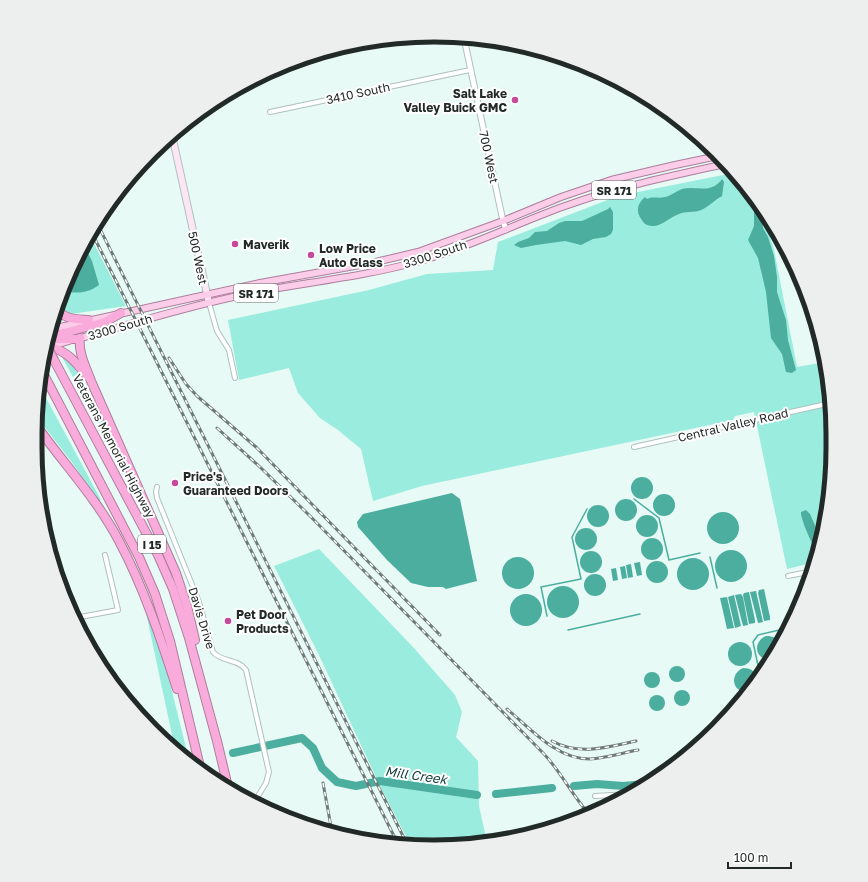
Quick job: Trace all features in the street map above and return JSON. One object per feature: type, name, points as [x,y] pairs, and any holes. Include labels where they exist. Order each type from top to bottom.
[{"type":"highway","points":[[61,313],[69,318],[89,320]]},
{"type":"highway","points":[[53,342],[105,322],[121,313]]},
{"type":"highway","points":[[53,343],[77,339],[81,355],[91,381],[176,573],[188,606],[217,741]]},
{"type":"highway","points":[[52,346],[70,356],[91,381]]},
{"type":"highway","name":"Veterans Memorial Highway","points":[[51,352],[158,555],[173,589],[189,638],[226,780]]},
{"type":"highway","name":"I 15","points":[[46,377],[139,557],[155,594],[170,641],[200,762]]},
{"type":"highway","points":[[42,433],[95,502],[119,541],[138,581],[164,650],[196,747]]},
{"type":"main road","name":"500 West","points":[[173,141],[209,303]]},
{"type":"main road","name":"3300 South","points":[[57,328],[206,294],[411,254],[611,180],[711,157]]},
{"type":"main road","name":"3300 South","points":[[77,339],[209,303],[267,290],[405,265],[436,256],[506,230],[564,206],[615,189],[719,165]]},
{"type":"street","name":"700 West","points":[[465,43],[506,230]]},
{"type":"street","name":"3410 South","points":[[270,112],[470,70]]},
{"type":"street","name":"500 West","points":[[209,303],[217,331],[229,350],[235,378]]},
{"type":"street","name":"Central Valley Road","points":[[634,447],[825,404]]},
{"type":"street","name":"Davis Drive","points":[[157,487],[157,498],[199,602],[213,652],[219,658],[242,665],[246,670],[269,777],[257,798]]},
{"type":"street","points":[[80,617],[118,610],[105,555]]},
{"type":"street","points":[[788,576],[805,573]]},
{"type":"street","points":[[595,796],[616,795]]},
{"type":"shaded area","points":[[727,174],[745,195],[768,230],[774,250],[797,367],[819,363],[823,383],[826,448],[823,499],[813,549],[808,564],[787,569],[754,412],[735,416],[733,420],[422,486],[373,501],[361,449],[338,430],[320,418],[298,393],[289,368],[239,380],[228,320],[369,290],[427,274],[493,270],[498,242],[618,196]]},
{"type":"shaded area","points":[[722,179],[724,182],[722,196],[704,209],[679,214],[655,226],[645,224],[638,213],[638,207],[645,197],[647,199],[663,198],[682,189],[713,187]]},
{"type":"shaded area","points":[[610,207],[613,212],[613,230],[611,234],[606,237],[593,239],[581,245],[565,241],[521,248],[514,245],[529,238],[535,232],[547,231],[565,221],[582,221]]},
{"type":"shaded area","points":[[754,208],[762,220],[763,228],[768,237],[774,256],[777,277],[777,292],[786,320],[788,340],[796,370],[792,373],[786,372],[782,354],[771,338],[766,292],[758,258],[748,240],[754,226]]},
{"type":"shaded area","points":[[93,242],[126,306],[70,315],[62,310],[72,284],[82,261]]},
{"type":"shaded area","points":[[87,252],[92,261],[99,285],[91,290],[69,291]]},
{"type":"shaded area","points":[[62,357],[71,364],[78,374],[73,377]]},
{"type":"shaded area","points":[[44,394],[101,500],[99,501],[43,424]]},
{"type":"shaded area","points":[[102,419],[108,429],[141,503],[97,421]]},
{"type":"shaded area","points":[[826,437],[826,448],[824,445]]},
{"type":"shaded area","points":[[642,477],[646,478],[652,484],[652,492],[646,498],[642,499],[638,498],[632,492],[631,488],[632,484],[638,478]]},
{"type":"shaded area","points":[[452,493],[460,499],[477,581],[446,589],[443,587],[428,587],[411,583],[387,560],[358,527],[357,522],[363,514]]},
{"type":"shaded area","points":[[664,494],[668,495],[674,501],[674,509],[668,515],[664,516],[660,515],[654,509],[653,505],[654,501],[660,495]]},
{"type":"shaded area","points":[[626,499],[630,500],[636,506],[636,514],[630,520],[626,521],[622,520],[616,514],[615,510],[616,506],[622,500]]},
{"type":"shaded area","points":[[598,505],[602,506],[608,512],[608,520],[602,526],[598,527],[594,526],[588,520],[587,516],[588,512],[594,506]]},
{"type":"shaded area","points":[[806,510],[810,514],[817,530],[814,545],[808,534],[801,512]]},
{"type":"shaded area","points":[[720,512],[726,512],[736,519],[739,528],[738,534],[732,541],[726,544],[720,544],[710,537],[707,531],[707,525],[714,515]]},
{"type":"shaded area","points":[[647,515],[651,516],[657,522],[657,530],[651,536],[647,537],[643,536],[637,530],[636,526],[637,522],[643,516]]},
{"type":"shaded area","points":[[586,528],[590,529],[596,535],[596,543],[590,549],[586,550],[582,549],[576,543],[575,539],[576,535],[582,529]]},
{"type":"shaded area","points":[[652,538],[656,539],[662,545],[662,553],[656,559],[652,560],[648,559],[642,553],[641,549],[642,545],[648,539]]},
{"type":"shaded area","points":[[319,549],[413,647],[455,695],[462,712],[456,737],[478,761],[479,806],[486,837],[434,840],[407,839],[382,790],[317,651],[274,566]]},
{"type":"shaded area","points":[[728,550],[734,550],[744,557],[747,566],[746,572],[740,579],[734,582],[728,582],[718,575],[715,569],[715,563],[722,553]]},
{"type":"shaded area","points":[[591,551],[595,552],[601,558],[601,566],[595,572],[591,573],[587,572],[581,566],[580,562],[581,558],[587,552]]},
{"type":"shaded area","points":[[515,557],[521,557],[531,564],[534,573],[533,579],[527,586],[521,589],[515,589],[505,582],[502,576],[502,570],[509,560]]},
{"type":"shaded area","points":[[690,558],[696,558],[706,565],[709,574],[708,580],[702,587],[696,590],[690,590],[680,583],[677,577],[677,571],[684,561]]},
{"type":"shaded area","points":[[657,561],[661,562],[667,568],[667,576],[661,582],[657,583],[653,582],[647,576],[646,572],[647,568],[653,562]]},
{"type":"shaded area","points":[[640,562],[642,575],[637,576],[634,563]]},
{"type":"shaded area","points":[[631,564],[633,577],[628,578],[626,565]]},
{"type":"shaded area","points":[[625,566],[627,578],[622,579],[620,567]]},
{"type":"shaded area","points":[[616,568],[618,580],[613,581],[611,569]]},
{"type":"shaded area","points":[[595,574],[599,575],[605,581],[605,589],[599,595],[595,596],[591,595],[585,589],[584,585],[585,581],[591,575]]},
{"type":"shaded area","points":[[560,586],[566,586],[576,593],[579,602],[578,608],[572,615],[566,618],[560,618],[550,611],[547,605],[547,599],[554,589]]},
{"type":"shaded area","points":[[764,589],[770,620],[764,621],[758,593],[759,590]]},
{"type":"shaded area","points":[[756,591],[763,622],[758,623],[750,592]]},
{"type":"shaded area","points":[[749,592],[755,623],[749,624],[743,595],[744,593]]},
{"type":"shaded area","points":[[523,594],[529,594],[539,601],[542,610],[541,616],[535,623],[529,626],[523,626],[513,619],[510,613],[510,607],[517,597]]},
{"type":"shaded area","points":[[741,594],[743,597],[748,625],[743,626],[735,595]]},
{"type":"shaded area","points":[[734,595],[741,626],[735,628],[728,597]]},
{"type":"shaded area","points":[[727,597],[734,628],[727,629],[720,598]]},
{"type":"shaded area","points":[[145,608],[164,659],[187,752],[173,740]]},
{"type":"shaded area","points":[[766,636],[771,636],[776,639],[765,658],[759,654],[757,650],[757,646]]},
{"type":"shaded area","points":[[740,642],[745,643],[751,649],[751,659],[745,665],[740,666],[735,665],[729,659],[728,654],[729,649],[735,643]]},
{"type":"shaded area","points":[[674,666],[680,666],[685,671],[683,680],[680,682],[674,682],[669,677],[669,671]]},
{"type":"shaded area","points":[[743,668],[752,670],[755,673],[741,691],[738,690],[734,683],[734,678]]},
{"type":"shaded area","points":[[649,672],[655,672],[660,677],[658,686],[655,688],[649,688],[644,683],[644,677]]},
{"type":"shaded area","points":[[679,690],[685,690],[690,695],[688,704],[685,706],[679,706],[674,701],[674,695]]},
{"type":"shaded area","points":[[654,695],[660,695],[665,700],[663,709],[660,711],[654,711],[649,706],[649,700]]},
{"type":"waterway","points":[[634,499],[659,518],[669,560],[700,553]]},
{"type":"waterway","points":[[547,616],[541,587],[581,579],[572,537],[587,509]]},
{"type":"waterway","points":[[710,557],[717,588]]},
{"type":"waterway","points":[[568,630],[640,614]]},
{"type":"waterway","points":[[759,668],[753,642],[758,635],[781,630]]},
{"type":"waterway","name":"Mill Creek","points":[[233,753],[302,738],[313,748],[322,768],[337,782],[356,786],[380,781],[477,795]]},
{"type":"waterway","name":"Mill Creek","points":[[574,786],[597,784],[623,786],[633,785]]},
{"type":"waterway","name":"Mill Creek","points":[[496,794],[552,788]]},
{"type":"railway","points":[[100,229],[404,839]]},
{"type":"railway","points":[[95,238],[395,838]]},
{"type":"railway","points":[[169,358],[186,384],[197,396],[256,447],[440,635]]},
{"type":"railway","points":[[217,428],[260,467],[310,516],[544,754],[556,768],[585,809]]},
{"type":"railway","points":[[507,709],[545,742],[566,754],[578,758],[590,759],[608,757],[638,750]]},
{"type":"railway","points":[[552,741],[562,746],[583,749],[604,748],[636,741]]},
{"type":"railway","points":[[323,783],[331,826]]},
{"type":"place","name":"Salt Lake Valley Buick GMC","points":[[515,100]]},
{"type":"place","name":"Maverik","points":[[235,244]]},
{"type":"place","name":"Low Price Auto Glass","points":[[311,255]]},
{"type":"place","name":"Price's Guaranteed Doors","points":[[175,483]]},
{"type":"place","name":"Pet Door Products","points":[[228,621]]}]
